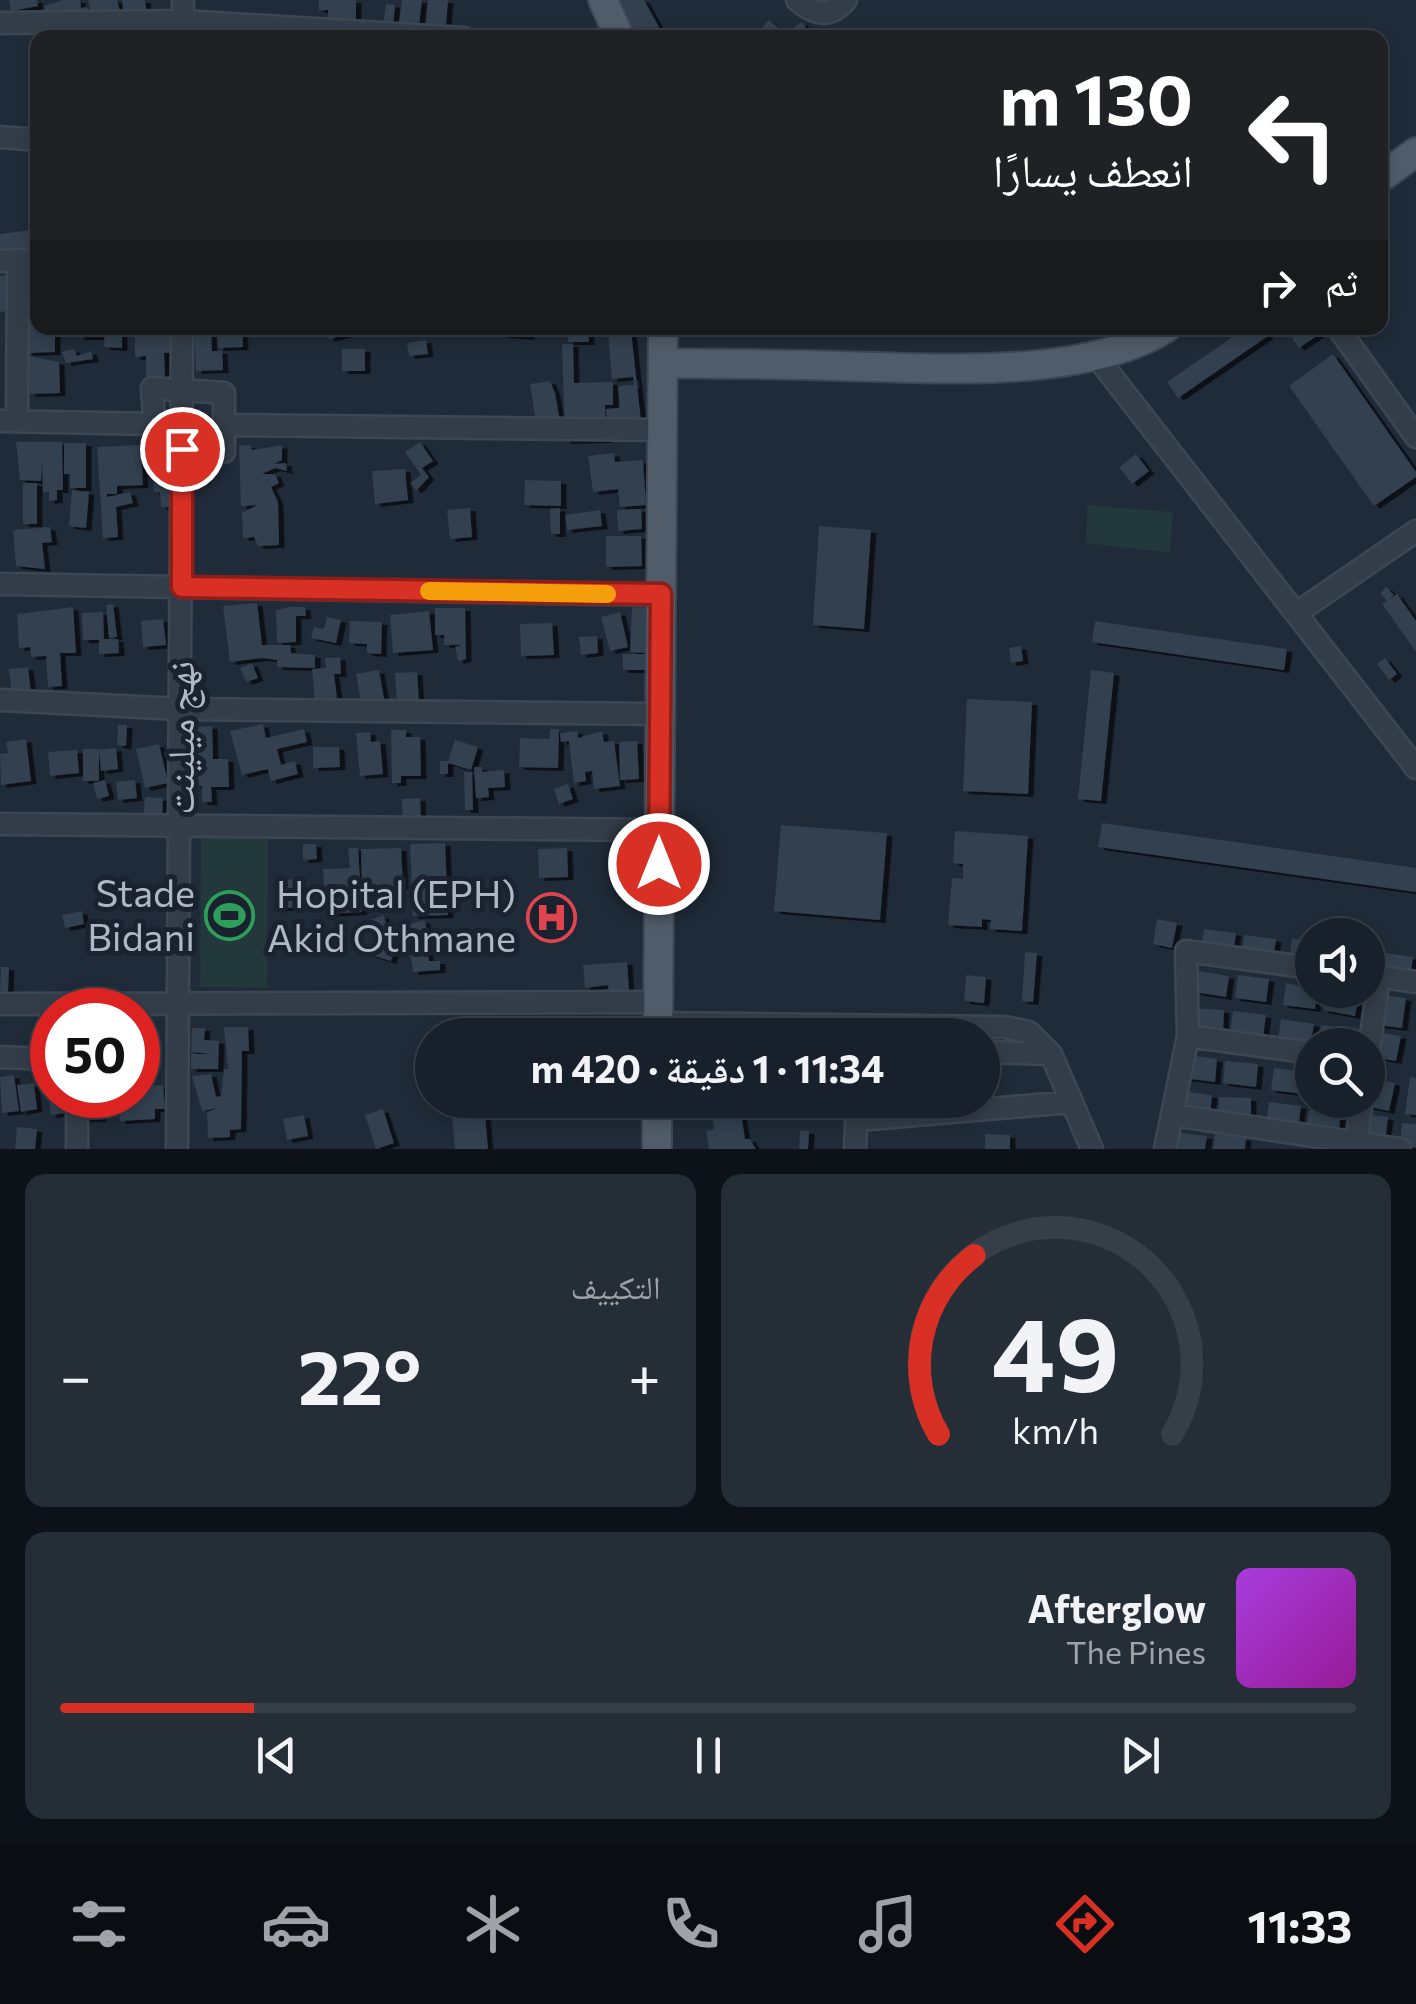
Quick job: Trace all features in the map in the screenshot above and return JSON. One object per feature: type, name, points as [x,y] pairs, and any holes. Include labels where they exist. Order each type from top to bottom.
[{"type":"main road","points":[[603,0],[616,30]]},
{"type":"main road","points":[[1388,172],[1416,152]]},
{"type":"main road","points":[[658,1018],[662,335]]},
{"type":"main road","points":[[663,363],[975,370],[1096,356],[1142,343],[1155,335]]},
{"type":"main road","points":[[657,1118],[657,1149]]},
{"type":"street","points":[[797,0],[820,14],[830,13],[846,0]]},
{"type":"street","points":[[0,23],[183,19],[346,30]]},
{"type":"street","points":[[0,137],[30,139]]},
{"type":"street","points":[[18,260],[9,421],[154,424]]},
{"type":"street","name":"نهج ميلينت","points":[[178,1149],[182,335]]},
{"type":"street","points":[[1343,335],[1416,438]]},
{"type":"street","points":[[1096,356],[1416,768]]},
{"type":"street","points":[[152,388],[182,390],[224,394],[224,452],[156,447],[152,388]]},
{"type":"street","points":[[224,425],[662,430]]},
{"type":"street","points":[[1298,612],[1416,531]]},
{"type":"street","points":[[0,584],[661,594]]},
{"type":"street","points":[[0,700],[181,709],[660,714]]},
{"type":"street","points":[[0,824],[659,830]]},
{"type":"street","points":[[1165,1149],[1188,1036],[1186,951],[1295,966]]},
{"type":"street","points":[[1385,978],[1416,982]]},
{"type":"street","points":[[0,1004],[30,1005]]},
{"type":"street","points":[[160,1005],[598,1018]]},
{"type":"street","points":[[1000,1027],[1029,1032],[1051,1054],[1092,1149]]},
{"type":"street","points":[[1188,1036],[1295,1051]]},
{"type":"street","points":[[1000,1053],[1051,1054]]},
{"type":"street","points":[[0,1057],[30,1058]]},
{"type":"street","points":[[1000,1105],[1072,1102]]},
{"type":"street","points":[[1172,1115],[1400,1149]]},
{"type":"street","points":[[77,1118],[77,1149]]},
{"type":"street","points":[[855,1149],[857,1118]]},
{"type":"street","points":[[1356,1145],[1360,1118]]},
{"type":"green space","points":[[1087,505],[1173,512],[1170,553],[1086,543]]},
{"type":"green space","points":[[201,834],[268,835],[267,988],[200,987]]},
{"type":"building","points":[[9,0],[37,0],[38,6],[11,11]]},
{"type":"building","points":[[80,0],[81,8],[87,7],[89,21],[46,27],[44,6]]},
{"type":"building","points":[[88,0],[117,0],[123,24],[96,30]]},
{"type":"building","points":[[122,0],[145,0],[149,30],[126,30]]},
{"type":"building","points":[[319,0],[356,0],[356,20],[328,20],[328,10],[319,10]]},
{"type":"building","points":[[402,0],[422,0],[418,30],[398,30]]},
{"type":"building","points":[[428,0],[448,0],[446,30],[425,30]]},
{"type":"building","points":[[607,0],[644,0],[661,30],[623,30]]},
{"type":"building","points":[[386,4],[395,5],[393,27],[383,26]]},
{"type":"building","points":[[768,20],[779,28],[778,30],[762,30]]},
{"type":"building","points":[[802,22],[808,30],[794,30]]},
{"type":"building","points":[[30,230],[30,253],[6,257],[5,251],[0,251],[0,234]]},
{"type":"building","points":[[8,275],[13,310],[0,312],[0,276]]},
{"type":"building","points":[[29,322],[30,335],[55,335],[55,352],[27,353]]},
{"type":"building","points":[[105,335],[122,335],[122,348],[104,347]]},
{"type":"building","points":[[135,335],[171,335],[172,353],[164,353],[165,379],[146,379],[146,356],[135,357]]},
{"type":"building","points":[[194,335],[211,335],[212,351],[222,351],[223,370],[196,371]]},
{"type":"building","points":[[217,335],[242,335],[243,347],[218,348]]},
{"type":"building","points":[[568,335],[589,335],[589,342],[568,342]]},
{"type":"building","points":[[608,335],[631,335],[642,430],[608,433],[606,409],[620,408],[618,386],[634,385],[633,377],[612,379]]},
{"type":"building","points":[[1236,335],[1268,336],[1178,398],[1167,382]]},
{"type":"building","points":[[1290,335],[1318,335],[1299,348]]},
{"type":"building","points":[[426,340],[428,354],[409,356],[407,343]]},
{"type":"building","points":[[562,344],[573,344],[574,383],[613,382],[613,405],[605,405],[606,440],[565,441]]},
{"type":"building","points":[[74,349],[77,356],[91,351],[93,359],[66,363],[62,352]]},
{"type":"building","points":[[342,349],[365,349],[365,371],[342,371]]},
{"type":"building","points":[[1333,354],[1416,472],[1416,477],[1374,506],[1289,386]]},
{"type":"building","points":[[29,356],[59,362],[60,393],[30,394]]},
{"type":"building","points":[[550,381],[561,428],[536,422],[530,384]]},
{"type":"building","points":[[16,442],[62,442],[63,490],[57,490],[57,500],[49,501],[49,492],[43,492],[42,461],[41,481],[20,480]]},
{"type":"building","points":[[420,442],[433,461],[422,468],[429,477],[416,491],[410,483],[421,475],[405,452]]},
{"type":"building","points":[[64,443],[86,443],[86,488],[70,488],[70,474],[64,474]]},
{"type":"building","points":[[141,445],[143,485],[117,486],[117,494],[107,494],[107,497],[130,492],[133,503],[116,507],[118,537],[103,538],[97,447]]},
{"type":"building","points":[[250,445],[252,450],[282,445],[282,460],[274,464],[286,463],[287,471],[275,468],[262,474],[275,474],[279,483],[271,487],[278,502],[279,545],[258,546],[254,537],[243,538],[242,513],[257,505],[241,506],[239,446]]},
{"type":"building","points":[[614,453],[615,462],[643,460],[646,505],[620,507],[618,489],[593,492],[588,456]]},
{"type":"building","points":[[1136,454],[1149,471],[1132,484],[1119,467]]},
{"type":"building","points":[[172,466],[175,507],[161,507],[160,492],[154,492],[152,468]]},
{"type":"building","points":[[405,469],[408,500],[375,504],[372,471]]},
{"type":"building","points":[[525,480],[561,481],[561,506],[524,505]]},
{"type":"building","points":[[23,483],[37,483],[37,524],[23,524]]},
{"type":"building","points":[[72,490],[89,492],[86,528],[69,526]]},
{"type":"building","points":[[470,508],[472,537],[450,539],[447,510]]},
{"type":"building","points":[[560,508],[560,534],[551,534],[550,509]]},
{"type":"building","points":[[641,509],[642,529],[618,531],[617,510]]},
{"type":"building","points":[[600,510],[602,526],[567,530],[565,515]]},
{"type":"building","points":[[819,526],[871,530],[864,629],[813,625]]},
{"type":"building","points":[[50,527],[52,542],[42,543],[45,569],[16,566],[13,530]]},
{"type":"building","points":[[606,536],[641,536],[642,566],[606,567]]},
{"type":"building","points":[[1386,587],[1394,595],[1387,601],[1380,593]]},
{"type":"building","points":[[1397,594],[1416,621],[1416,652],[1382,604]]},
{"type":"building","points":[[257,603],[262,645],[290,645],[291,653],[315,655],[315,668],[277,667],[277,660],[263,658],[230,662],[223,606]]},
{"type":"building","points":[[113,604],[117,637],[109,638],[106,605]]},
{"type":"building","points":[[73,607],[76,653],[60,653],[62,686],[48,687],[46,656],[31,657],[30,647],[19,648],[17,614]]},
{"type":"building","points":[[305,607],[306,616],[296,616],[296,642],[277,643],[276,610]]},
{"type":"building","points":[[632,607],[648,608],[645,653],[630,652]]},
{"type":"building","points":[[435,608],[465,608],[466,659],[458,661],[455,647],[462,645],[444,645],[444,635],[435,635]]},
{"type":"building","points":[[429,611],[433,650],[393,653],[390,615]]},
{"type":"building","points":[[103,612],[104,639],[118,639],[119,653],[99,654],[99,640],[83,640],[82,613]]},
{"type":"building","points":[[620,612],[628,647],[610,651],[601,617]]},
{"type":"building","points":[[327,617],[341,620],[336,643],[311,638],[314,627],[324,629]]},
{"type":"building","points":[[163,619],[166,645],[143,647],[141,621]]},
{"type":"building","points":[[350,621],[382,622],[381,654],[367,653],[367,644],[349,643]]},
{"type":"building","points":[[1095,621],[1287,649],[1284,670],[1092,642]]},
{"type":"building","points":[[552,623],[554,655],[521,656],[520,624]]},
{"type":"building","points":[[597,636],[598,653],[581,655],[579,637]]},
{"type":"building","points":[[1021,646],[1023,661],[1011,663],[1009,648]]},
{"type":"building","points":[[623,654],[645,654],[645,670],[623,670]]},
{"type":"building","points":[[340,657],[341,674],[334,674],[337,698],[315,701],[312,669],[326,668],[325,658]]},
{"type":"building","points":[[1385,658],[1397,674],[1389,680],[1377,664]]},
{"type":"building","points":[[252,663],[258,678],[246,682],[240,668]]},
{"type":"building","points":[[28,667],[31,693],[12,695],[9,669]]},
{"type":"building","points":[[379,670],[384,699],[361,702],[356,674]]},
{"type":"building","points":[[1091,670],[1114,673],[1101,801],[1078,799]]},
{"type":"building","points":[[417,672],[419,702],[397,703],[395,673]]},
{"type":"building","points":[[967,699],[1032,702],[1028,794],[963,791]]},
{"type":"building","points":[[263,724],[266,738],[304,729],[307,742],[277,749],[281,765],[295,761],[298,774],[271,781],[268,769],[242,775],[230,731]]},
{"type":"building","points":[[118,725],[127,725],[126,746],[117,745]]},
{"type":"building","points":[[212,726],[213,759],[228,759],[229,787],[211,787],[212,802],[202,802],[202,786],[195,786],[192,727]]},
{"type":"building","points":[[550,729],[559,729],[558,768],[519,767],[520,738],[550,739]]},
{"type":"building","points":[[391,730],[406,730],[406,737],[420,737],[421,776],[401,776],[401,783],[392,783]]},
{"type":"building","points":[[577,731],[578,738],[602,731],[604,742],[614,741],[620,786],[594,789],[592,771],[585,772],[586,781],[574,783],[569,741],[561,742],[560,733]]},
{"type":"building","points":[[370,732],[371,742],[380,741],[383,774],[360,776],[356,733]]},
{"type":"building","points":[[26,739],[31,781],[1,785],[0,754],[8,753],[6,742]]},
{"type":"building","points":[[455,740],[478,747],[471,770],[448,763],[448,774],[440,774],[440,761],[448,761]]},
{"type":"building","points":[[637,741],[639,779],[620,780],[619,742]]},
{"type":"building","points":[[159,744],[168,783],[145,788],[136,749]]},
{"type":"building","points":[[313,747],[339,747],[340,767],[313,768]]},
{"type":"building","points":[[116,748],[118,769],[101,771],[99,750]]},
{"type":"building","points":[[83,749],[99,749],[99,781],[83,781]]},
{"type":"building","points":[[77,750],[79,773],[50,776],[48,752]]},
{"type":"building","points":[[474,767],[482,767],[482,772],[504,770],[505,787],[488,788],[489,797],[476,798]]},
{"type":"building","points":[[464,772],[472,772],[473,810],[465,810]]},
{"type":"building","points":[[105,780],[109,796],[97,799],[93,783]]},
{"type":"building","points":[[135,780],[137,798],[118,800],[116,782]]},
{"type":"building","points":[[568,784],[573,799],[559,804],[554,789]]},
{"type":"building","points":[[145,797],[163,798],[162,821],[143,819]]},
{"type":"building","points":[[420,798],[421,821],[403,822],[402,799]]},
{"type":"building","points":[[1102,823],[1416,868],[1416,892],[1098,847]]},
{"type":"building","points":[[781,825],[887,833],[880,920],[774,911]]},
{"type":"building","points":[[955,831],[1028,836],[1022,931],[990,929],[991,920],[982,919],[982,927],[948,925],[952,878],[963,879],[963,864],[953,863]]},
{"type":"building","points":[[445,843],[448,915],[413,916],[410,844]]},
{"type":"building","points":[[303,844],[316,844],[317,859],[303,860]]},
{"type":"building","points":[[348,848],[358,848],[362,912],[326,914],[323,869],[350,868]]},
{"type":"building","points":[[401,848],[403,887],[362,888],[361,849]]},
{"type":"building","points":[[567,848],[568,877],[539,878],[538,849]]},
{"type":"building","points":[[297,879],[299,908],[280,908],[279,880]]},
{"type":"building","points":[[82,911],[84,924],[65,928],[62,915]]},
{"type":"building","points":[[383,915],[388,928],[377,931],[398,939],[391,961],[368,954],[376,932],[368,921]]},
{"type":"building","points":[[1157,919],[1177,923],[1172,948],[1153,944]]},
{"type":"building","points":[[424,920],[430,939],[426,941],[429,961],[440,961],[440,970],[413,972],[409,945],[413,944],[407,925]]},
{"type":"building","points":[[1204,929],[1236,933],[1233,956],[1201,952]]},
{"type":"building","points":[[1244,935],[1276,939],[1273,960],[1241,956]]},
{"type":"building","points":[[1292,939],[1295,939],[1295,964],[1289,963]]},
{"type":"building","points":[[1025,952],[1037,953],[1033,1002],[1022,1001]]},
{"type":"building","points":[[1385,953],[1413,957],[1410,981],[1385,978]]},
{"type":"building","points":[[627,962],[629,991],[609,993],[608,985],[585,988],[583,965]]},
{"type":"building","points":[[1,967],[9,967],[8,992],[0,992]]},
{"type":"building","points":[[1199,971],[1229,976],[1226,997],[1195,992]]},
{"type":"building","points":[[966,975],[986,977],[984,1003],[964,1001]]},
{"type":"building","points":[[1238,975],[1269,979],[1266,1002],[1235,998]]},
{"type":"building","points":[[1286,983],[1295,985],[1295,1006],[1283,1005]]},
{"type":"building","points":[[1385,995],[1406,998],[1402,1028],[1378,1025]]},
{"type":"building","points":[[1192,1008],[1224,1010],[1223,1032],[1191,1030]]},
{"type":"building","points":[[1323,1008],[1356,1008],[1355,1016]]},
{"type":"building","points":[[1233,1011],[1266,1015],[1263,1038],[1230,1034]]},
{"type":"building","points":[[1281,1019],[1314,1024],[1313,1028],[1295,1028],[1295,1043],[1278,1040]]},
{"type":"building","points":[[224,1027],[248,1027],[249,1051],[242,1051],[241,1129],[230,1130],[230,1137],[208,1138],[207,1112],[218,1108],[202,1111],[192,1076],[211,1074],[216,1097],[221,1096],[224,1069],[228,1069]]},
{"type":"building","points":[[192,1028],[205,1028],[204,1040],[219,1041],[218,1069],[191,1069],[191,1054],[212,1054],[191,1052]]},
{"type":"building","points":[[1385,1033],[1401,1036],[1396,1061],[1385,1059]]},
{"type":"building","points":[[1186,1055],[1217,1059],[1215,1082],[1183,1078]]},
{"type":"building","points":[[1225,1061],[1258,1064],[1256,1087],[1223,1083]]},
{"type":"building","points":[[1274,1068],[1295,1071],[1295,1093],[1271,1090]]},
{"type":"building","points":[[14,1075],[19,1111],[2,1113],[0,1077]]},
{"type":"building","points":[[1410,1077],[1416,1078],[1416,1115],[1405,1114]]},
{"type":"building","points":[[1385,1081],[1395,1083],[1389,1111],[1385,1110]]},
{"type":"building","points":[[30,1083],[30,1110],[21,1112],[17,1085]]},
{"type":"building","points":[[163,1085],[165,1109],[160,1109]]},
{"type":"building","points":[[1180,1091],[1212,1095],[1210,1116],[1178,1113]]},
{"type":"building","points":[[1219,1097],[1251,1098],[1251,1122],[1218,1120]]},
{"type":"building","points":[[1269,1102],[1295,1105],[1298,1129],[1266,1125]]},
{"type":"building","points":[[383,1109],[394,1143],[376,1149],[365,1115]]},
{"type":"building","points":[[304,1115],[308,1136],[287,1140],[283,1119]]},
{"type":"building","points":[[1388,1117],[1385,1142],[1361,1139],[1364,1118]]},
{"type":"building","points":[[120,1118],[155,1118],[155,1119]]},
{"type":"building","points":[[452,1118],[485,1118],[488,1149],[455,1149]]},
{"type":"building","points":[[712,1118],[742,1118],[745,1139],[750,1139],[756,1149],[709,1149],[706,1131],[714,1129]]},
{"type":"building","points":[[1308,1118],[1340,1118],[1338,1136],[1306,1132]]},
{"type":"building","points":[[1402,1123],[1416,1124],[1416,1148],[1400,1145]]},
{"type":"building","points":[[17,1127],[37,1129],[35,1149],[15,1149]]},
{"type":"building","points":[[800,1130],[809,1131],[808,1149],[799,1149]]},
{"type":"building","points":[[1174,1132],[1207,1136],[1205,1149],[1172,1149]]},
{"type":"building","points":[[985,1134],[1010,1135],[1010,1149],[985,1149]]},
{"type":"building","points":[[1215,1134],[1246,1138],[1245,1149],[1213,1149]]},
{"type":"slow traffic","points":[[429,591],[607,594]]},
{"type":"place","name":"Stade Bidani","points":[[230,916]]},
{"type":"place","name":"Hopital (EPH) Akid Othmane","points":[[551,917]]},
{"type":"route","points":[[182,449],[182,587],[661,594],[659,864]]}]
